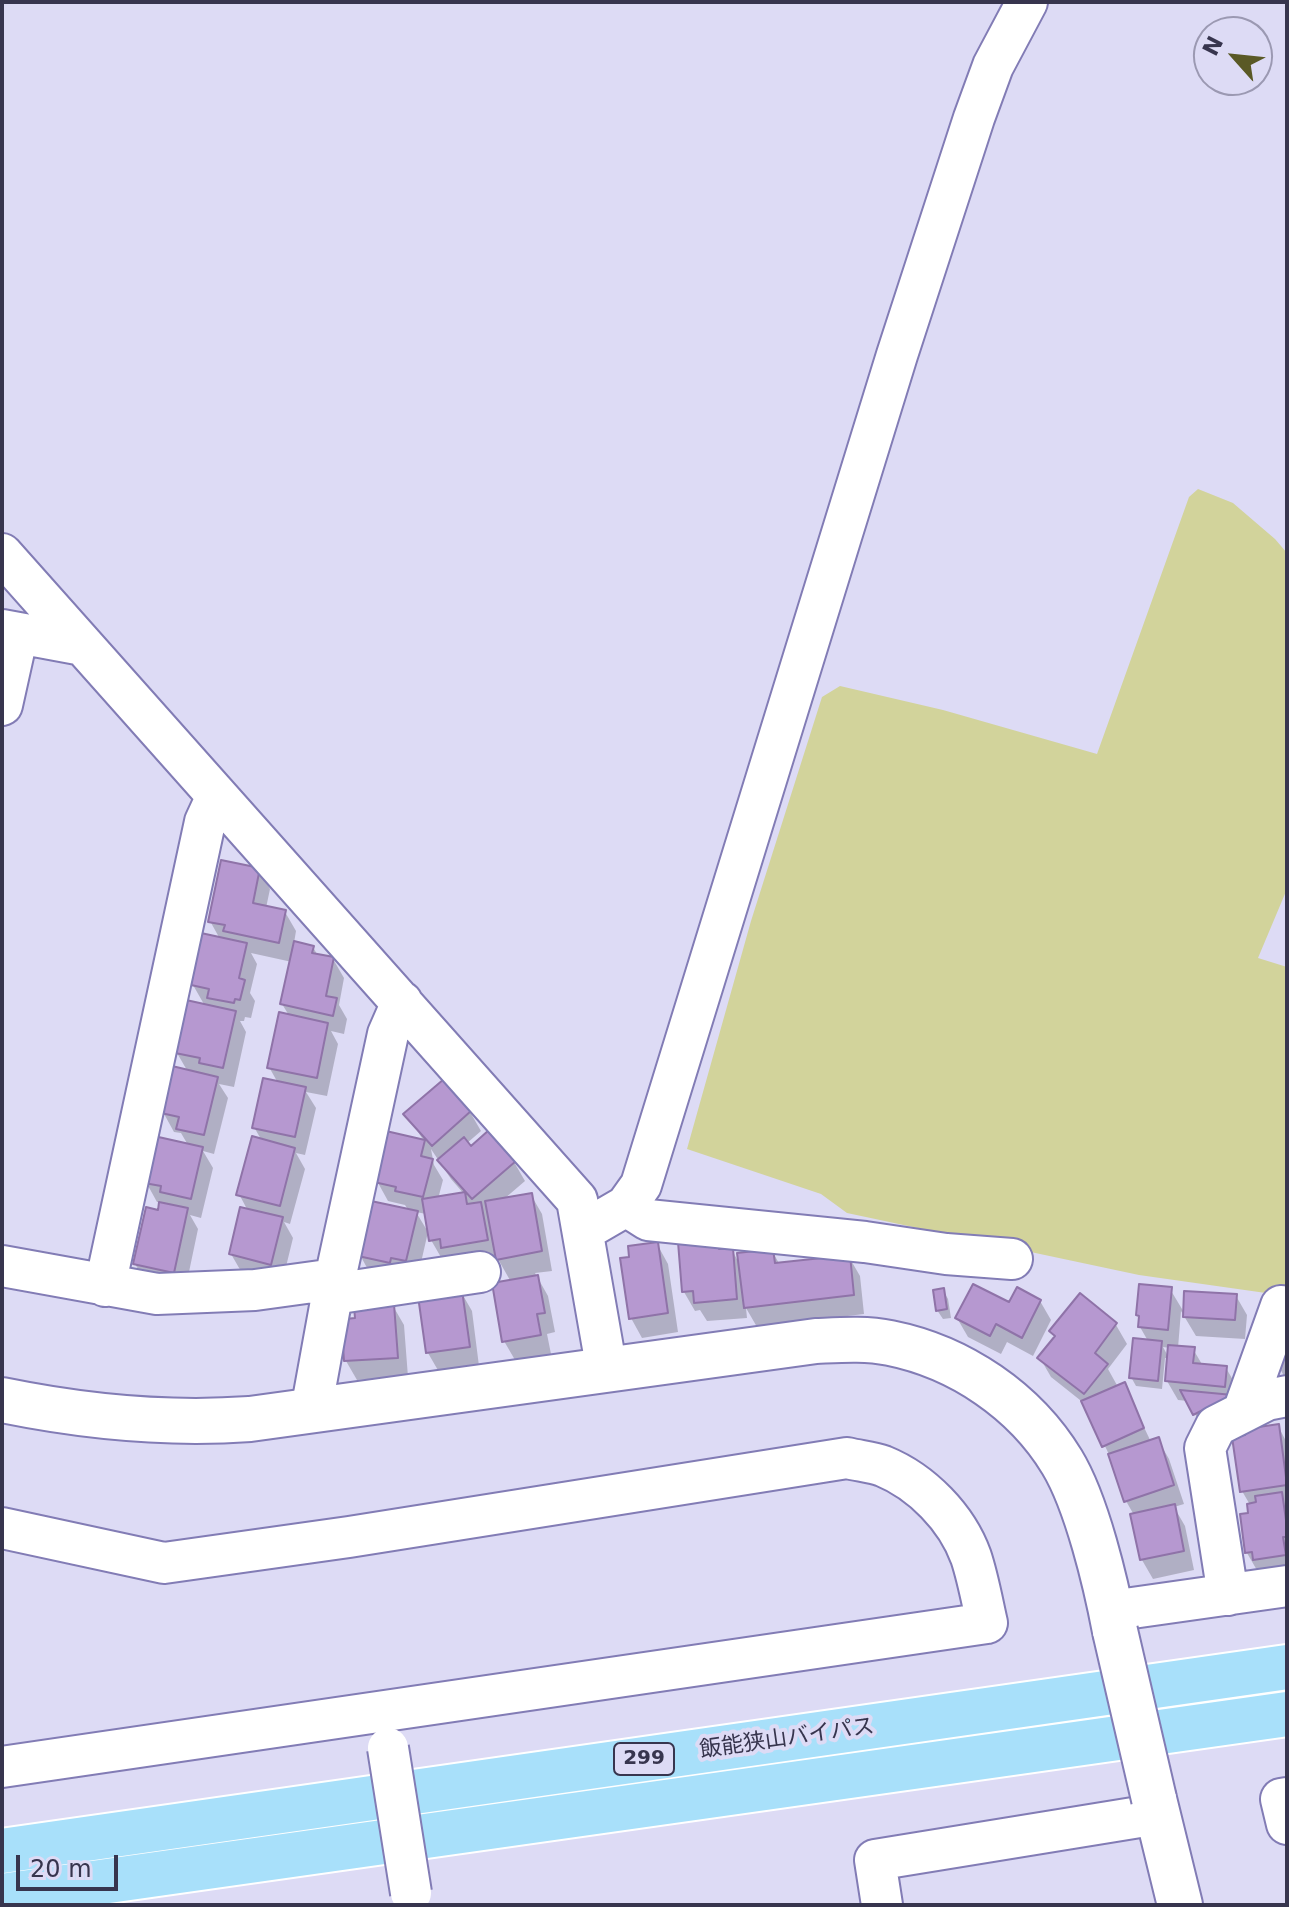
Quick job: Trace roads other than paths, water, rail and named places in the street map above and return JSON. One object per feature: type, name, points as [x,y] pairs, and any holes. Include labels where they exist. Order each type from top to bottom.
[{"type":"highway","name":"飯能狭山バイパス","points":[[2,1851],[1287,1667]]},
{"type":"highway","name":"飯能狭山バイパス","points":[[2,1896],[1287,1714]]},
{"type":"street","points":[[583,1231],[626,1206],[641,1185],[897,355],[974,118],[993,66],[1027,2]]},
{"type":"street","points":[[2,554],[577,1200],[607,1371]]},
{"type":"street","points":[[2,705],[10,631],[83,645]]},
{"type":"street","points":[[105,1286],[205,822],[217,796]]},
{"type":"street","points":[[311,1411],[388,1034],[402,1002]]},
{"type":"street","points":[[626,1206],[648,1220],[1012,1259]]},
{"type":"street","points":[[2,1266],[157,1294],[334,1287],[480,1272]]},
{"type":"street","points":[[1243,1412],[1281,1306]]},
{"type":"street","points":[[2,1400],[68,1413],[150,1422],[203,1423],[311,1411],[816,1341],[854,1340],[900,1346],[961,1368],[986,1382],[1022,1412],[1063,1462],[1080,1498],[1113,1621],[1180,1905]]},
{"type":"street","points":[[1228,1595],[1205,1448],[1216,1426],[1267,1400],[1287,1396]]},
{"type":"street","points":[[2,1528],[164,1563],[349,1537],[847,1458],[883,1466],[934,1499],[952,1522],[970,1556],[987,1623],[381,1730],[2,1767]]},
{"type":"street","points":[[1113,1621],[1228,1595],[1287,1586]]},
{"type":"street","points":[[381,1730],[410,1899]]},
{"type":"street","points":[[1287,1798],[1281,1799],[1287,1824]]},
{"type":"street","points":[[882,1905],[875,1860],[1156,1806]]}]
